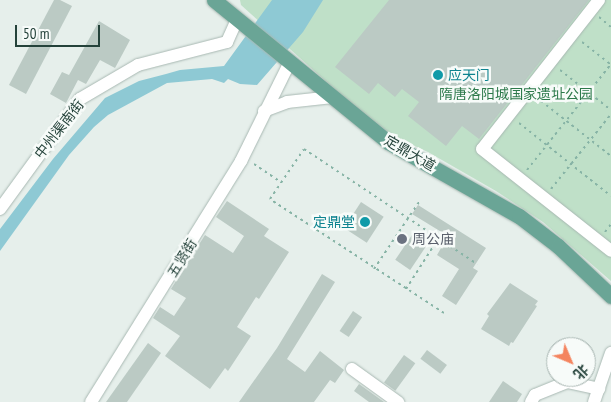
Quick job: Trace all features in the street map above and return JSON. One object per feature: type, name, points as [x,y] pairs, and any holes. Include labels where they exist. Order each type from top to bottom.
[{"type":"main road","name":"定鼎大道","points":[[214,0],[388,142],[519,216],[558,246],[611,296]]},
{"type":"street","points":[[599,0],[482,149],[611,251]]},
{"type":"street","name":"中州渠南街","points":[[0,209],[80,99],[138,64],[227,42],[243,25]]},
{"type":"street","name":"五贤街","points":[[92,401],[243,157],[287,60]]},
{"type":"street","points":[[264,111],[287,102],[333,97]]},
{"type":"street","points":[[594,402],[611,353]]},
{"type":"street","points":[[352,369],[398,402]]},
{"type":"street","points":[[530,402],[534,395],[567,382],[599,389]]},
{"type":"path","points":[[520,179],[611,65],[572,34]]},
{"type":"path","points":[[550,62],[611,110]]},
{"type":"path","points":[[528,90],[611,156]]},
{"type":"path","points":[[544,198],[611,114]]},
{"type":"path","points":[[509,115],[611,196]]},
{"type":"path","points":[[444,313],[374,269],[270,199],[281,182],[304,149],[477,264]]},
{"type":"path","points":[[243,157],[281,182]]},
{"type":"path","points":[[374,269],[419,202]]},
{"type":"path","points":[[406,289],[438,239]]},
{"type":"green space","name":"隋唐洛阳城国家遗址公园","points":[[240,0],[611,0],[611,281],[543,222],[496,191],[428,152],[393,136],[339,93],[241,5]]},
{"type":"water","points":[[272,0],[323,0],[303,32],[257,85],[240,84],[228,79],[224,83],[212,79],[167,83],[108,115],[94,127],[69,155],[0,251],[0,229],[53,159],[105,98],[139,81],[180,70],[224,66]]},
{"type":"building","points":[[54,0],[60,0],[72,6],[26,94],[9,85]]},
{"type":"building","name":"应天门","points":[[389,0],[589,0],[479,139],[462,126],[446,146],[408,116],[419,102],[402,89],[395,97],[378,83],[369,94],[335,67]]},
{"type":"building","points":[[99,21],[130,40],[115,68],[100,60],[86,84],[78,80],[66,103],[50,94],[62,72],[69,75]]},
{"type":"building","points":[[227,201],[269,229],[264,236],[289,252],[259,299],[256,297],[237,327],[251,336],[228,371],[225,368],[210,389],[165,356],[180,336],[153,318],[160,307],[174,316],[186,298],[171,289],[205,235],[233,253],[244,236],[216,217]]},
{"type":"building","name":"定鼎堂","points":[[361,202],[384,217],[367,243],[344,228]]},
{"type":"building","points":[[418,205],[486,248],[473,268],[478,271],[456,305],[442,296],[459,269],[437,255],[448,236],[412,214]]},
{"type":"building","points":[[412,235],[427,245],[410,270],[395,260]]},
{"type":"building","points":[[322,274],[335,282],[287,359],[305,372],[320,351],[344,370],[335,383],[330,380],[314,402],[239,402],[277,348]]},
{"type":"building","points":[[510,283],[538,301],[535,305],[537,306],[513,343],[511,342],[509,346],[481,329],[489,316],[487,314]]},
{"type":"building","points":[[353,311],[362,317],[349,337],[340,331]]},
{"type":"building","points":[[148,343],[161,353],[127,402],[106,402]]},
{"type":"building","points":[[427,350],[447,365],[440,374],[420,359]]},
{"type":"building","points":[[404,355],[415,363],[395,391],[384,383]]},
{"type":"building","points":[[503,381],[522,394],[517,402],[489,402]]},
{"type":"building","points":[[359,384],[384,402],[369,402],[354,391]]},
{"type":"place","name":"应天门","points":[[438,75]]},
{"type":"place","name":"定鼎堂","points":[[365,222]]},
{"type":"place","name":"周公庙","points":[[402,239]]}]
